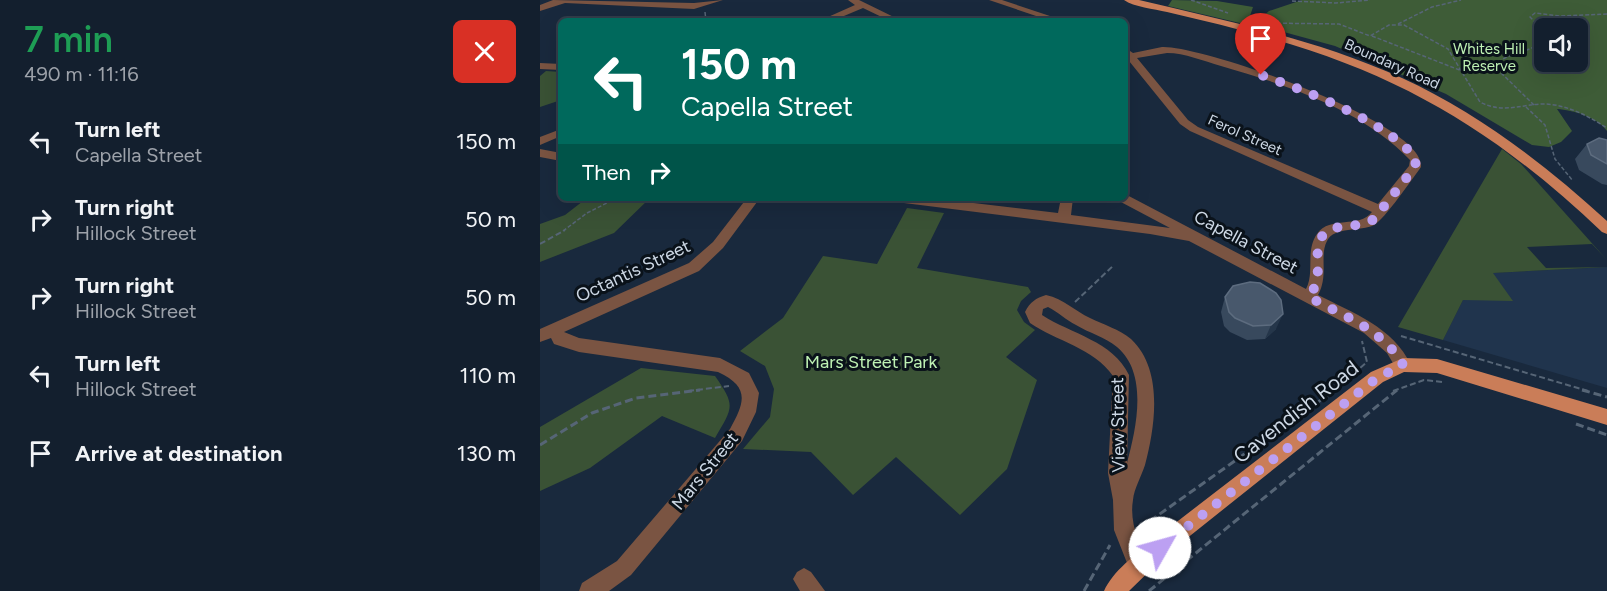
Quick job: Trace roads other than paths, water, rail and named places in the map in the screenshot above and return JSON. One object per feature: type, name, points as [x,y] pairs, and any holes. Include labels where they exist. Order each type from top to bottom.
[{"type":"main road","name":"Boundary Road","points":[[1128,0],[1285,39],[1365,66],[1423,92],[1473,120],[1522,153],[1574,197],[1607,230]]},
{"type":"main road","name":"Cavendish Road","points":[[1115,591],[1138,566],[1377,378],[1403,365],[1424,364],[1454,369],[1607,417]]},
{"type":"street","points":[[557,0],[694,6],[719,0]]},
{"type":"street","points":[[540,8],[564,0]]},
{"type":"street","points":[[852,0],[891,18]]},
{"type":"street","points":[[993,0],[1050,18]]},
{"type":"street","points":[[832,18],[863,5]]},
{"type":"street","points":[[1128,53],[1173,50],[1247,70],[1305,91],[1369,123],[1402,145],[1416,159],[1415,167],[1367,225],[1330,230],[1322,236],[1318,245],[1317,282],[1309,297]]},
{"type":"street","name":"Ferol Street","points":[[1128,53],[1184,122],[1194,129],[1380,210]]},
{"type":"street","points":[[540,66],[558,67]]},
{"type":"street","points":[[540,141],[558,133]]},
{"type":"street","points":[[540,153],[558,156]]},
{"type":"street","name":"Capella Street","points":[[1128,200],[1168,221],[1197,240],[1376,334],[1393,348],[1403,365]]},
{"type":"street","name":"Octantis Street","points":[[547,332],[694,267],[718,245],[752,201]]},
{"type":"street","points":[[920,201],[1150,230],[1197,240]]},
{"type":"street","points":[[1064,219],[1067,201]]},
{"type":"street","name":"View Street","points":[[1123,500],[1135,471],[1143,441],[1144,381],[1139,363],[1127,346],[1056,302],[1046,301],[1038,305],[1033,312],[1035,319],[1044,326],[1102,354],[1115,365],[1120,375],[1117,473],[1123,500],[1124,531],[1138,566]]},
{"type":"street","name":"Mars Street","points":[[547,332],[579,345],[720,365],[735,371],[748,381],[750,387],[748,414],[736,435],[624,568],[592,591]]},
{"type":"park label","name":"Whites Hill Reserve","points":[[1489,58]]},
{"type":"park label","name":"Mars Street Park","points":[[871,362]]}]
